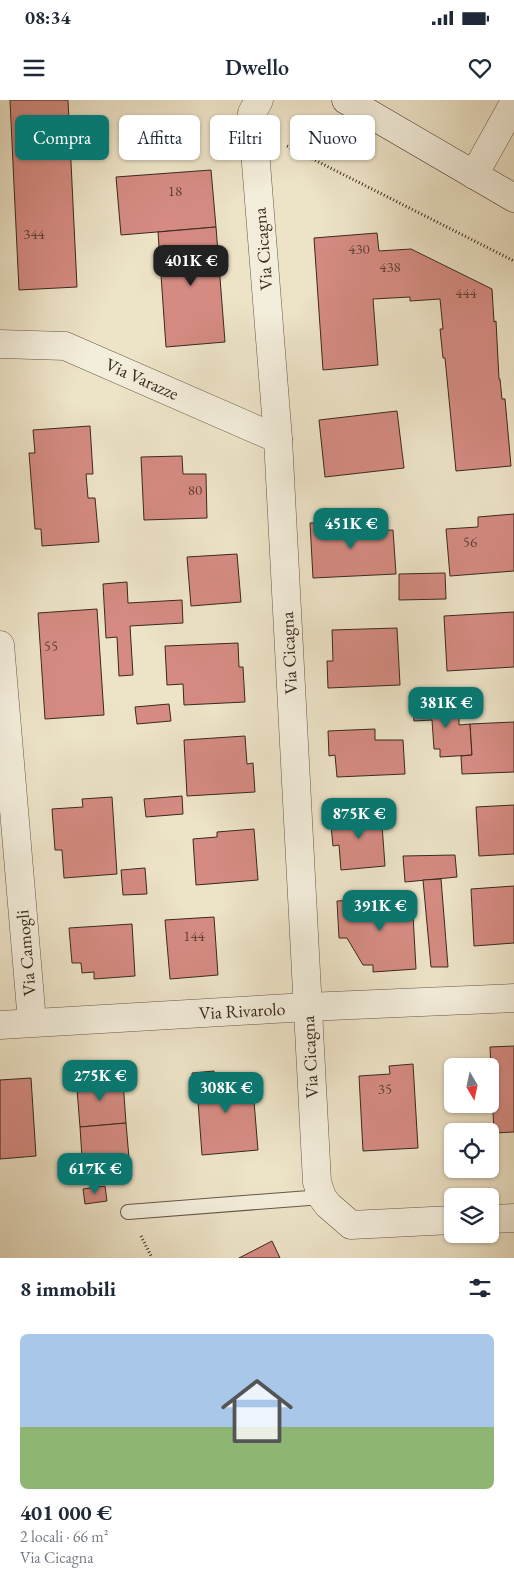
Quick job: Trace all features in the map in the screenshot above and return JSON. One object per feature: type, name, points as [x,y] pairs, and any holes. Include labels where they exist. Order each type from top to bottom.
[{"type":"street","points":[[346,100],[514,198]]},
{"type":"street","name":"Via Cicagna","points":[[255,107],[278,439],[317,1182],[325,1201]]},
{"type":"street","points":[[474,175],[512,110]]},
{"type":"street","name":"Via Varazze","points":[[0,344],[65,346],[278,439]]},
{"type":"street","name":"Via Camogli","points":[[0,645],[32,1022]]},
{"type":"street","name":"Via Rivarolo","points":[[0,1025],[307,1007],[514,998]]},
{"type":"street","points":[[325,1201],[352,1225],[444,1220]]},
{"type":"street","points":[[499,1219],[514,1218]]},
{"type":"lane","points":[[128,1212],[325,1201]]},
{"type":"path","points":[[255,107],[288,147],[514,261]]},
{"type":"building","points":[[10,100],[68,100],[69,115],[15,115],[15,160],[71,160],[77,287],[19,290]]},
{"type":"building","points":[[211,170],[216,227],[121,235],[116,177]]},
{"type":"building","points":[[216,227],[225,342],[166,347],[158,232]]},
{"type":"building","points":[[377,233],[379,251],[411,249],[492,289],[494,322],[496,321],[499,379],[502,399],[505,399],[511,466],[456,471],[445,358],[443,358],[440,329],[443,329],[440,299],[410,301],[410,297],[373,299],[378,365],[323,370],[314,238]]},
{"type":"building","points":[[397,411],[404,468],[325,477],[319,420]]},
{"type":"building","points":[[90,426],[93,474],[86,474],[88,498],[95,498],[99,542],[42,546],[41,529],[35,529],[29,453],[35,453],[33,430]]},
{"type":"building","points":[[182,456],[183,474],[206,474],[207,518],[144,520],[141,457]]},
{"type":"building","points":[[514,514],[514,571],[450,576],[446,529],[478,527],[478,517]]},
{"type":"building","points":[[371,520],[371,531],[393,530],[396,574],[313,578],[310,523]]},
{"type":"building","points":[[237,554],[241,602],[191,606],[187,557]]},
{"type":"building","points":[[445,573],[446,599],[399,600],[399,574]]},
{"type":"building","points":[[127,582],[128,603],[182,600],[183,623],[130,626],[133,675],[119,676],[117,637],[106,638],[103,584]]},
{"type":"building","points":[[97,609],[104,715],[45,719],[38,613]]},
{"type":"building","points":[[514,612],[514,667],[447,671],[444,616]]},
{"type":"building","points":[[397,628],[400,685],[328,688],[327,661],[333,661],[332,630]]},
{"type":"building","points":[[238,643],[239,667],[243,667],[245,702],[184,705],[183,684],[167,685],[165,646]]},
{"type":"building","points":[[419,696],[432,696],[432,709],[459,707],[459,725],[470,724],[472,755],[440,757],[440,749],[434,749],[432,720],[414,721],[413,710],[420,710]]},
{"type":"building","points":[[169,704],[171,721],[137,724],[135,707]]},
{"type":"building","points":[[514,722],[514,772],[462,774],[461,756],[472,755],[470,724]]},
{"type":"building","points":[[375,729],[375,740],[403,740],[405,774],[337,777],[335,755],[329,756],[328,731]]},
{"type":"building","points":[[245,736],[247,764],[253,763],[255,792],[187,796],[184,740]]},
{"type":"building","points":[[182,796],[183,814],[146,817],[144,799]]},
{"type":"building","points":[[112,797],[117,874],[64,878],[62,850],[55,850],[52,809],[83,807],[82,799]]},
{"type":"building","points":[[514,805],[514,854],[479,856],[476,807]]},
{"type":"building","points":[[381,811],[385,866],[341,870],[339,845],[333,846],[330,816]]},
{"type":"building","points":[[254,829],[258,880],[196,885],[193,839],[217,837],[217,832]]},
{"type":"building","points":[[455,855],[457,877],[405,882],[403,856]]},
{"type":"building","points":[[145,868],[147,894],[123,895],[121,870]]},
{"type":"building","points":[[441,879],[448,967],[431,967],[423,880]]},
{"type":"building","points":[[514,886],[514,943],[474,946],[471,889]]},
{"type":"building","points":[[412,897],[416,969],[373,972],[373,965],[363,965],[347,938],[339,938],[337,901]]},
{"type":"building","points":[[214,917],[218,975],[170,979],[165,920]]},
{"type":"building","points":[[132,924],[135,976],[94,979],[94,972],[82,973],[81,963],[72,963],[69,928]]},
{"type":"building","points":[[514,1046],[514,1132],[499,1133],[499,1123],[494,1123],[493,1113],[499,1113],[499,1058],[491,1058],[490,1047]]},
{"type":"building","points":[[413,1064],[418,1148],[363,1151],[359,1076],[390,1074],[389,1066]]},
{"type":"building","points":[[214,1071],[215,1080],[252,1077],[258,1150],[202,1155],[197,1088],[193,1089],[192,1073]]},
{"type":"building","points":[[76,1077],[102,1077],[103,1082],[123,1081],[126,1123],[80,1127]]},
{"type":"building","points":[[31,1078],[36,1156],[0,1159],[0,1080]]},
{"type":"building","points":[[126,1123],[130,1170],[83,1173],[80,1127]]},
{"type":"building","points":[[105,1186],[107,1201],[85,1204],[83,1189]]},
{"type":"building","points":[[272,1241],[280,1258],[239,1258]]}]
